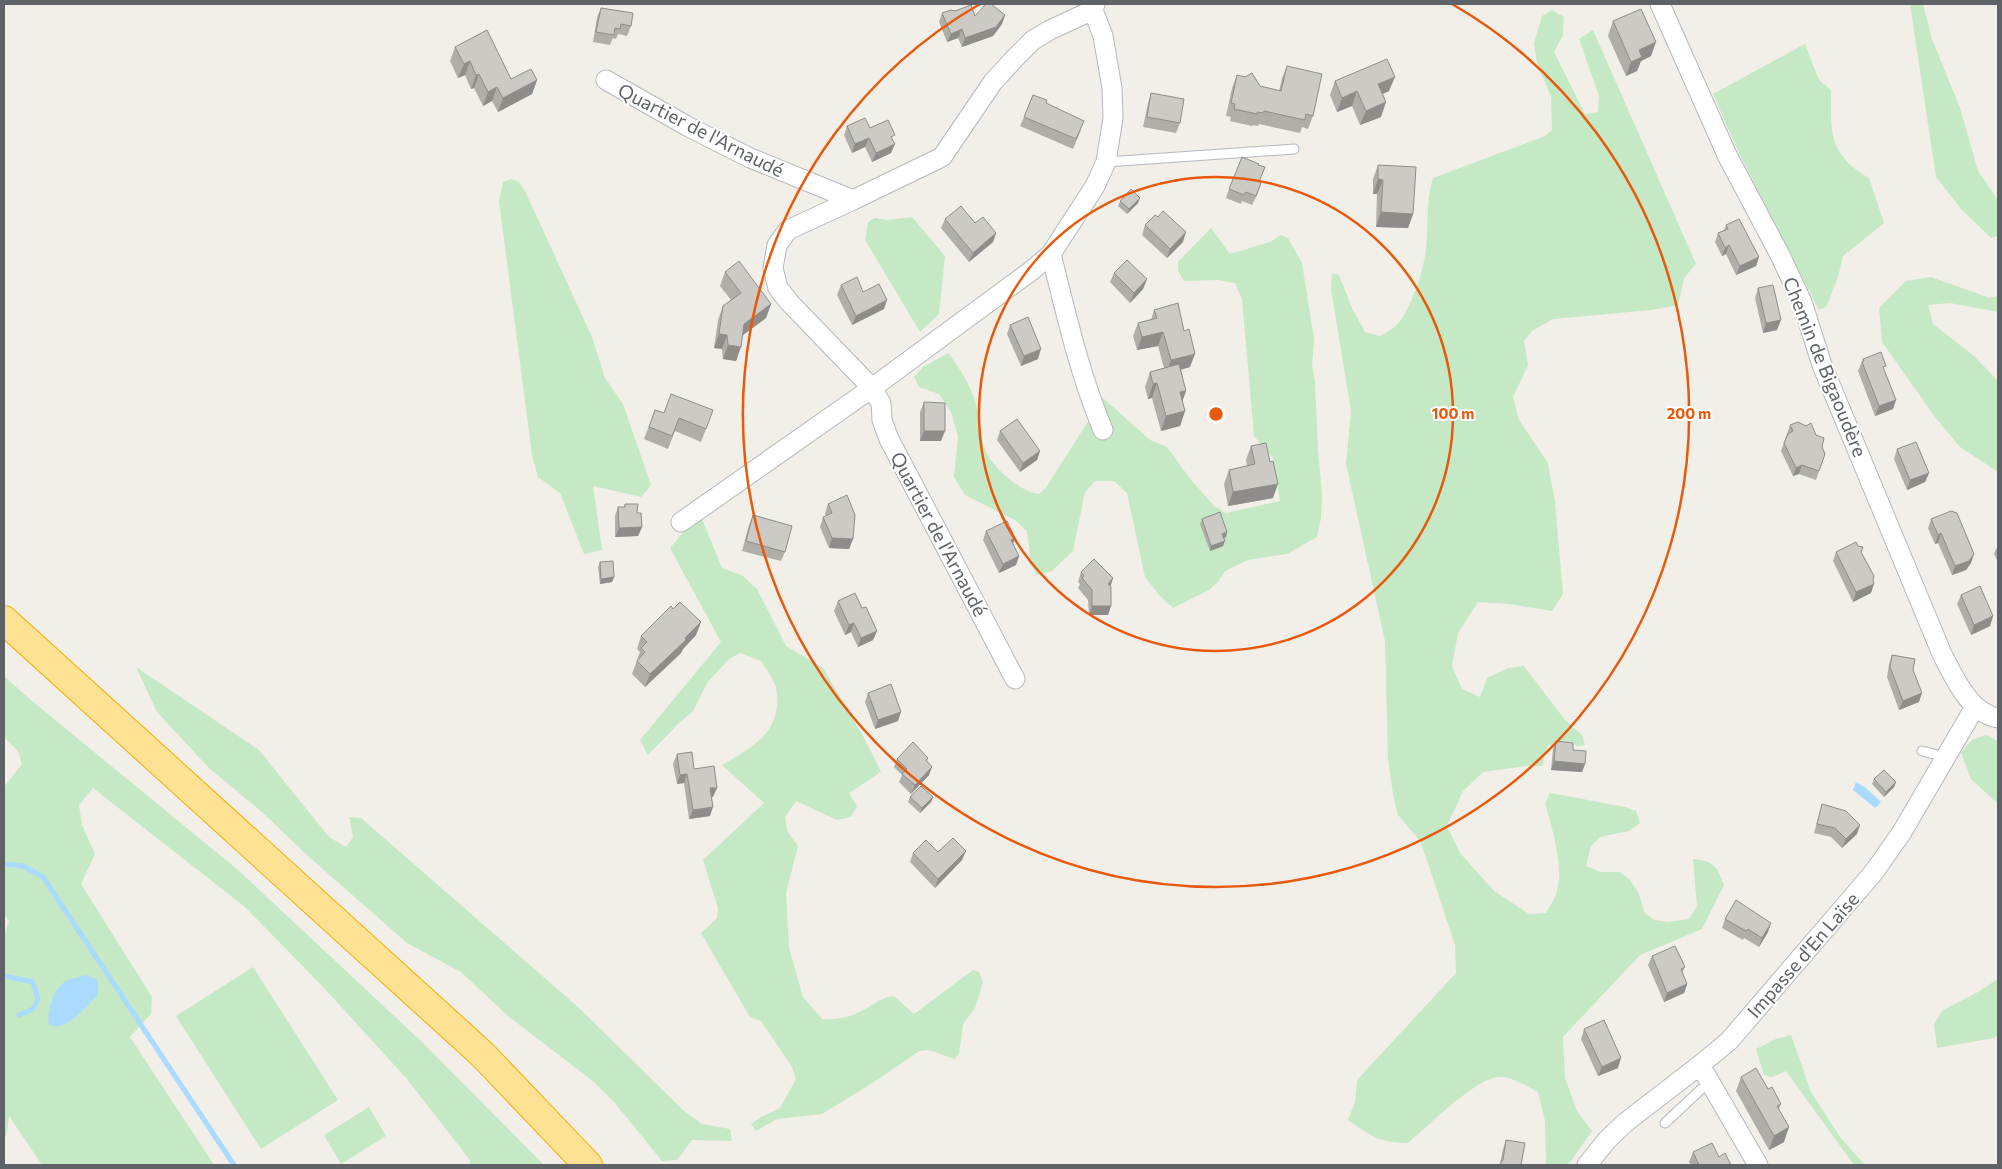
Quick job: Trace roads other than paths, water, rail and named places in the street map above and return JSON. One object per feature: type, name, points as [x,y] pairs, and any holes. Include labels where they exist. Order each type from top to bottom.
[{"type":"highway","points":[[4,620],[482,1054],[588,1165]]},
{"type":"street","name":"Chemin de Bigaoudère","points":[[1660,4],[1727,155],[1802,302],[1822,365],[1942,654],[1957,682],[1975,707],[1992,717],[1998,718]]},
{"type":"street","name":"Quartier de l'Arnaudé","points":[[681,522],[872,388],[1051,254],[1095,186],[1106,162],[1113,118],[1112,88],[1104,36],[1094,7],[1033,40],[993,82],[942,157],[788,230],[777,245],[773,268],[778,288],[872,388],[881,402],[882,420],[889,439],[1015,679]]},
{"type":"street","name":"Quartier de l'Arnaudé","points":[[606,80],[748,158],[853,200]]},
{"type":"street","points":[[1051,254],[1080,366],[1091,402],[1103,430]]},
{"type":"street","name":"Impasse d'En Laïse","points":[[1587,1165],[1607,1140],[1626,1122],[1705,1073],[1729,1041],[1874,872],[1902,832],[1975,707]]},
{"type":"street","points":[[1705,1073],[1758,1165]]},
{"type":"lane","points":[[1106,162],[1294,150]]},
{"type":"lane","points":[[1922,751],[1946,757]]},
{"type":"lane","points":[[1665,1122],[1705,1073]]},
{"type":"water","points":[[1856,782],[1866,788],[1881,802],[1875,808],[1853,790]]},
{"type":"water","points":[[86,975],[98,980],[98,995],[82,1012],[69,1022],[63,1025],[49,1025],[50,1007],[58,989],[66,981]]},
{"type":"waterway","points":[[4,864],[23,866],[43,877],[234,1165]]},
{"type":"waterway","points":[[4,976],[33,982],[38,999],[33,1009],[19,1015]]}]
